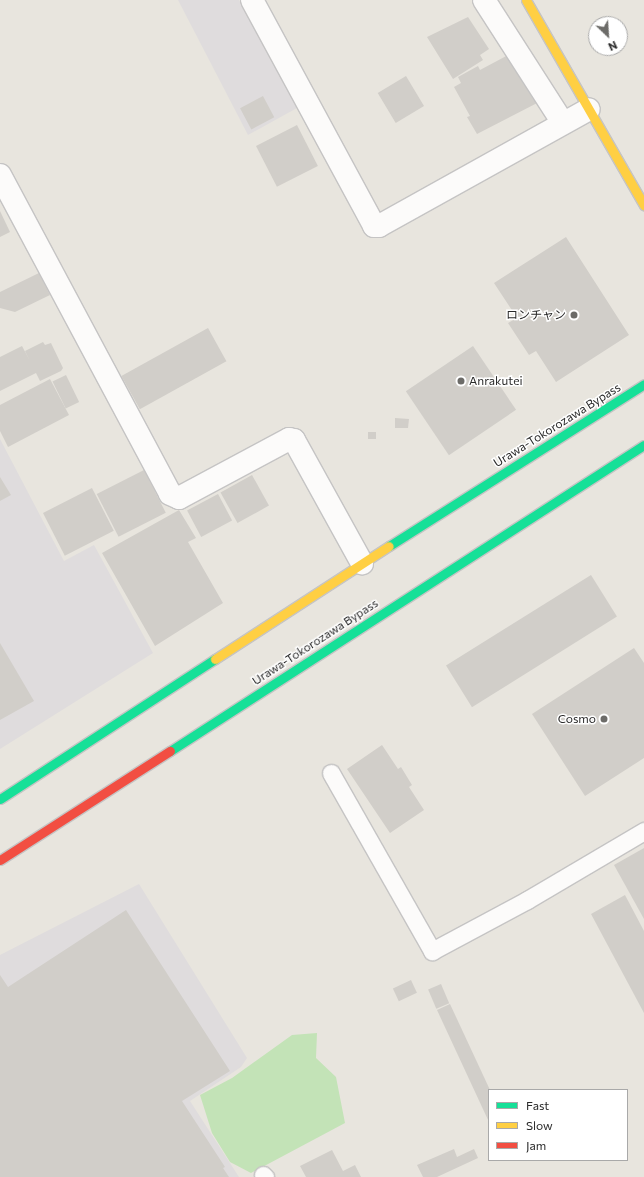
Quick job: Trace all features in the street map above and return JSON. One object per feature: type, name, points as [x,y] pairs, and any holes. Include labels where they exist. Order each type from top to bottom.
[{"type":"main road","points":[[526,0],[644,205]]},
{"type":"main road","name":"Urawa-Tokorozawa Bypass","points":[[0,799],[362,563],[644,384]]},
{"type":"main road","name":"Urawa-Tokorozawa Bypass","points":[[0,860],[644,445]]},
{"type":"street","points":[[252,0],[374,226],[379,226],[589,109]]},
{"type":"street","points":[[484,0],[563,123]]},
{"type":"street","points":[[0,175],[170,494],[179,498],[289,438],[294,440],[362,563]]},
{"type":"lane","points":[[331,773],[432,951],[527,900],[644,831]]},
{"type":"shaded area","points":[[178,0],[239,0],[297,108],[248,135]]},
{"type":"shaded area","points":[[0,439],[64,561],[94,545],[153,653],[0,749]]},
{"type":"shaded area","points":[[139,884],[247,1058],[241,1067],[190,1101],[239,1177],[0,1177],[0,955]]},
{"type":"green space","points":[[317,1033],[316,1058],[336,1077],[345,1123],[251,1173],[230,1162],[212,1133],[200,1095],[232,1078],[292,1035]]},
{"type":"building","points":[[468,17],[489,49],[480,55],[483,60],[453,79],[427,37]]},
{"type":"building","points":[[512,53],[543,100],[477,134],[467,117],[470,116],[454,87],[461,83],[458,77],[478,66],[480,70]]},
{"type":"building","points":[[406,76],[424,106],[396,123],[378,93]]},
{"type":"building","points":[[263,96],[274,117],[251,129],[240,108]]},
{"type":"building","points":[[297,125],[318,166],[277,187],[256,146]]},
{"type":"building","points":[[0,211],[10,232],[0,237]]},
{"type":"building","points":[[566,237],[629,335],[556,382],[536,351],[529,355],[508,323],[517,318],[494,283]]},
{"type":"building","points":[[39,273],[50,295],[15,312],[0,308],[0,292]]},
{"type":"building","points":[[208,328],[226,361],[140,409],[121,376]]},
{"type":"building","points":[[43,342],[45,345],[51,343],[63,368],[61,371],[40,381],[36,373],[0,391],[0,357],[22,346],[30,361],[25,351]]},
{"type":"building","points":[[473,346],[516,410],[449,455],[406,391]]},
{"type":"building","points":[[66,375],[79,402],[66,409],[53,382]]},
{"type":"building","points":[[50,379],[69,415],[8,447],[0,431],[0,405]]},
{"type":"building","points":[[395,418],[409,419],[408,428],[395,428]]},
{"type":"building","points":[[368,432],[376,432],[376,439],[368,439]]},
{"type":"building","points":[[144,470],[166,513],[119,537],[97,494]]},
{"type":"building","points":[[252,475],[269,506],[237,523],[221,492]]},
{"type":"building","points":[[0,477],[11,495],[0,501]]},
{"type":"building","points":[[92,488],[114,531],[65,556],[43,513]]},
{"type":"building","points":[[218,494],[232,520],[201,537],[187,510]]},
{"type":"building","points":[[179,510],[196,538],[188,542],[223,603],[155,646],[102,553]]},
{"type":"building","points":[[591,575],[617,617],[472,707],[446,666]]},
{"type":"building","points":[[0,643],[34,701],[0,720]]},
{"type":"building","points":[[634,648],[644,663],[644,758],[585,796],[532,714]]},
{"type":"building","points":[[382,745],[398,769],[401,767],[412,785],[409,787],[424,810],[390,833],[347,769]]},
{"type":"building","points":[[644,848],[644,919],[614,865]]},
{"type":"building","points":[[625,895],[644,931],[644,1013],[591,914]]},
{"type":"building","points":[[126,910],[230,1071],[182,1101],[225,1167],[223,1168],[229,1177],[0,1177],[0,975],[8,987]]},
{"type":"building","points":[[411,980],[417,993],[399,1001],[393,988]]},
{"type":"building","points":[[441,984],[449,1003],[436,1009],[428,989]]},
{"type":"building","points":[[450,1004],[490,1089],[488,1089],[488,1120],[437,1010]]},
{"type":"building","points":[[454,1149],[457,1157],[474,1149],[478,1158],[437,1177],[423,1177],[417,1165]]},
{"type":"building","points":[[332,1150],[343,1171],[355,1165],[361,1177],[306,1177],[300,1166]]},
{"type":"traffic: fast","points":[[389,546],[644,384]]},
{"type":"traffic: fast","points":[[170,751],[644,445]]},
{"type":"traffic: fast","points":[[0,799],[215,659]]},
{"type":"traffic: slow","points":[[526,0],[644,205]]},
{"type":"traffic: slow","points":[[215,659],[389,546]]},
{"type":"traffic: jam","points":[[0,860],[170,751]]},
{"type":"place","name":"ロンチャン","points":[[574,315]]},
{"type":"place","name":"Anrakutei","points":[[461,381]]},
{"type":"place","name":"Cosmo","points":[[604,719]]}]
